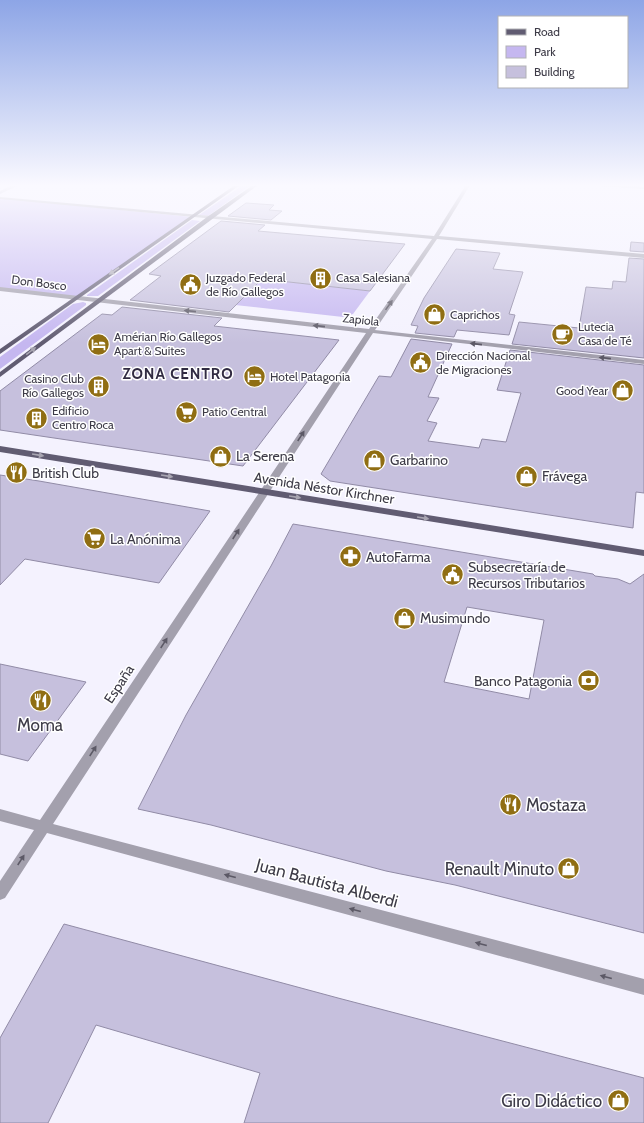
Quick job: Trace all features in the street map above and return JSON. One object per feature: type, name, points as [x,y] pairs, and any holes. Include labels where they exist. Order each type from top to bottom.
[{"type":"main road","points":[[0,352],[163,237]]},
{"type":"main road","points":[[0,375],[183,237]]},
{"type":"main road","name":"Avenida Néstor Kirchner","points":[[0,449],[644,553]]},
{"type":"street","points":[[428,237],[644,256]]},
{"type":"street","name":"España","points":[[0,893],[370,332],[435,238]]},
{"type":"street","name":"Don Bosco","points":[[0,289],[76,298]]},
{"type":"street","name":"Zapiola","points":[[76,298],[644,362]]},
{"type":"street","name":"Juan Bautista Alberdi","points":[[0,815],[644,987]]},
{"type":"green space","points":[[0,237],[163,237],[75,298],[0,289]]},
{"type":"green space","points":[[168,237],[178,237],[98,296],[87,295]]},
{"type":"green space","points":[[262,279],[370,291],[353,314],[343,317],[235,305]]},
{"type":"green space","points":[[83,302],[86,303],[86,305],[0,369],[0,357],[73,304]]},
{"type":"building","points":[[199,237],[330,237],[405,244],[370,291],[262,279],[229,312],[130,300],[161,276],[149,274]]},
{"type":"building","points":[[631,242],[644,243],[644,252],[630,251]]},
{"type":"building","points":[[456,249],[500,253],[493,269],[523,272],[509,314],[515,315],[509,335],[457,330],[454,337],[415,333],[418,326],[411,325],[424,298]]},
{"type":"building","points":[[629,258],[644,259],[644,358],[512,344],[519,322],[579,328],[586,287],[612,289],[613,281],[626,282]]},
{"type":"building","points":[[122,307],[222,318],[214,326],[339,340],[243,466],[0,430],[0,391],[102,314],[112,315]]},
{"type":"building","points":[[411,339],[452,344],[428,397],[439,398],[427,421],[437,423],[428,441],[479,448],[482,439],[506,442],[521,393],[497,390],[510,350],[644,365],[644,493],[636,492],[633,528],[330,481],[321,474],[379,376],[391,377]]},
{"type":"building","name":"La Anónima","points":[[0,475],[210,511],[159,583],[25,559],[0,585]]},
{"type":"building","points":[[293,524],[593,574],[595,576],[618,579],[630,584],[644,574],[644,933],[455,885],[386,871],[211,825],[138,809],[186,715],[271,566]],"holes":[[[467,607],[544,620],[529,699],[444,682]]]},
{"type":"building","points":[[0,664],[86,682],[28,761],[0,754]]},
{"type":"building","points":[[64,924],[338,998],[644,1078],[644,1123],[244,1123],[260,1073],[96,1025],[48,1123],[0,1123],[0,1038]]},
{"type":"place","name":"Casa Salesiana","points":[[321,278]]},
{"type":"place","name":"Juzgado Federal de Río Gallegos","points":[[190,285]]},
{"type":"place","name":"Caprichos","points":[[435,315]]},
{"type":"place","name":"Lutecia Casa de Té","points":[[563,334]]},
{"type":"place","name":"Amérian Río Gallegos Apart & Suites","points":[[98,344]]},
{"type":"place","name":"Dirección Nacional de Migraciones","points":[[421,363]]},
{"type":"place","name":"Hotel Patagonia","points":[[255,377]]},
{"type":"place","name":"Casino Club Río Gallegos","points":[[99,386]]},
{"type":"place","name":"Good Year","points":[[623,391]]},
{"type":"place","name":"Patio Central","points":[[186,412]]},
{"type":"place","name":"Edificio Centro Roca","points":[[36,418]]},
{"type":"place","name":"La Serena","points":[[220,456]]},
{"type":"place","name":"Garbarino","points":[[374,460]]},
{"type":"place","name":"British Club","points":[[17,473]]},
{"type":"place","name":"Frávega","points":[[526,476]]},
{"type":"place","name":"La Anónima","points":[[95,539]]},
{"type":"place","name":"AutoFarma","points":[[350,557]]},
{"type":"place","name":"Subsecretaría de Recursos Tributarios","points":[[453,575]]},
{"type":"place","name":"Musimundo","points":[[404,618]]},
{"type":"place","name":"Banco Patagonia","points":[[588,681]]},
{"type":"place","name":"Moma","points":[[40,701]]},
{"type":"place","name":"Mostaza","points":[[510,805]]},
{"type":"place","name":"Renault Minuto","points":[[569,869]]},
{"type":"place","name":"Giro Didáctico","points":[[618,1101]]},
{"type":"district","name":"ZONA CENTRO","points":[[178,374]]}]
